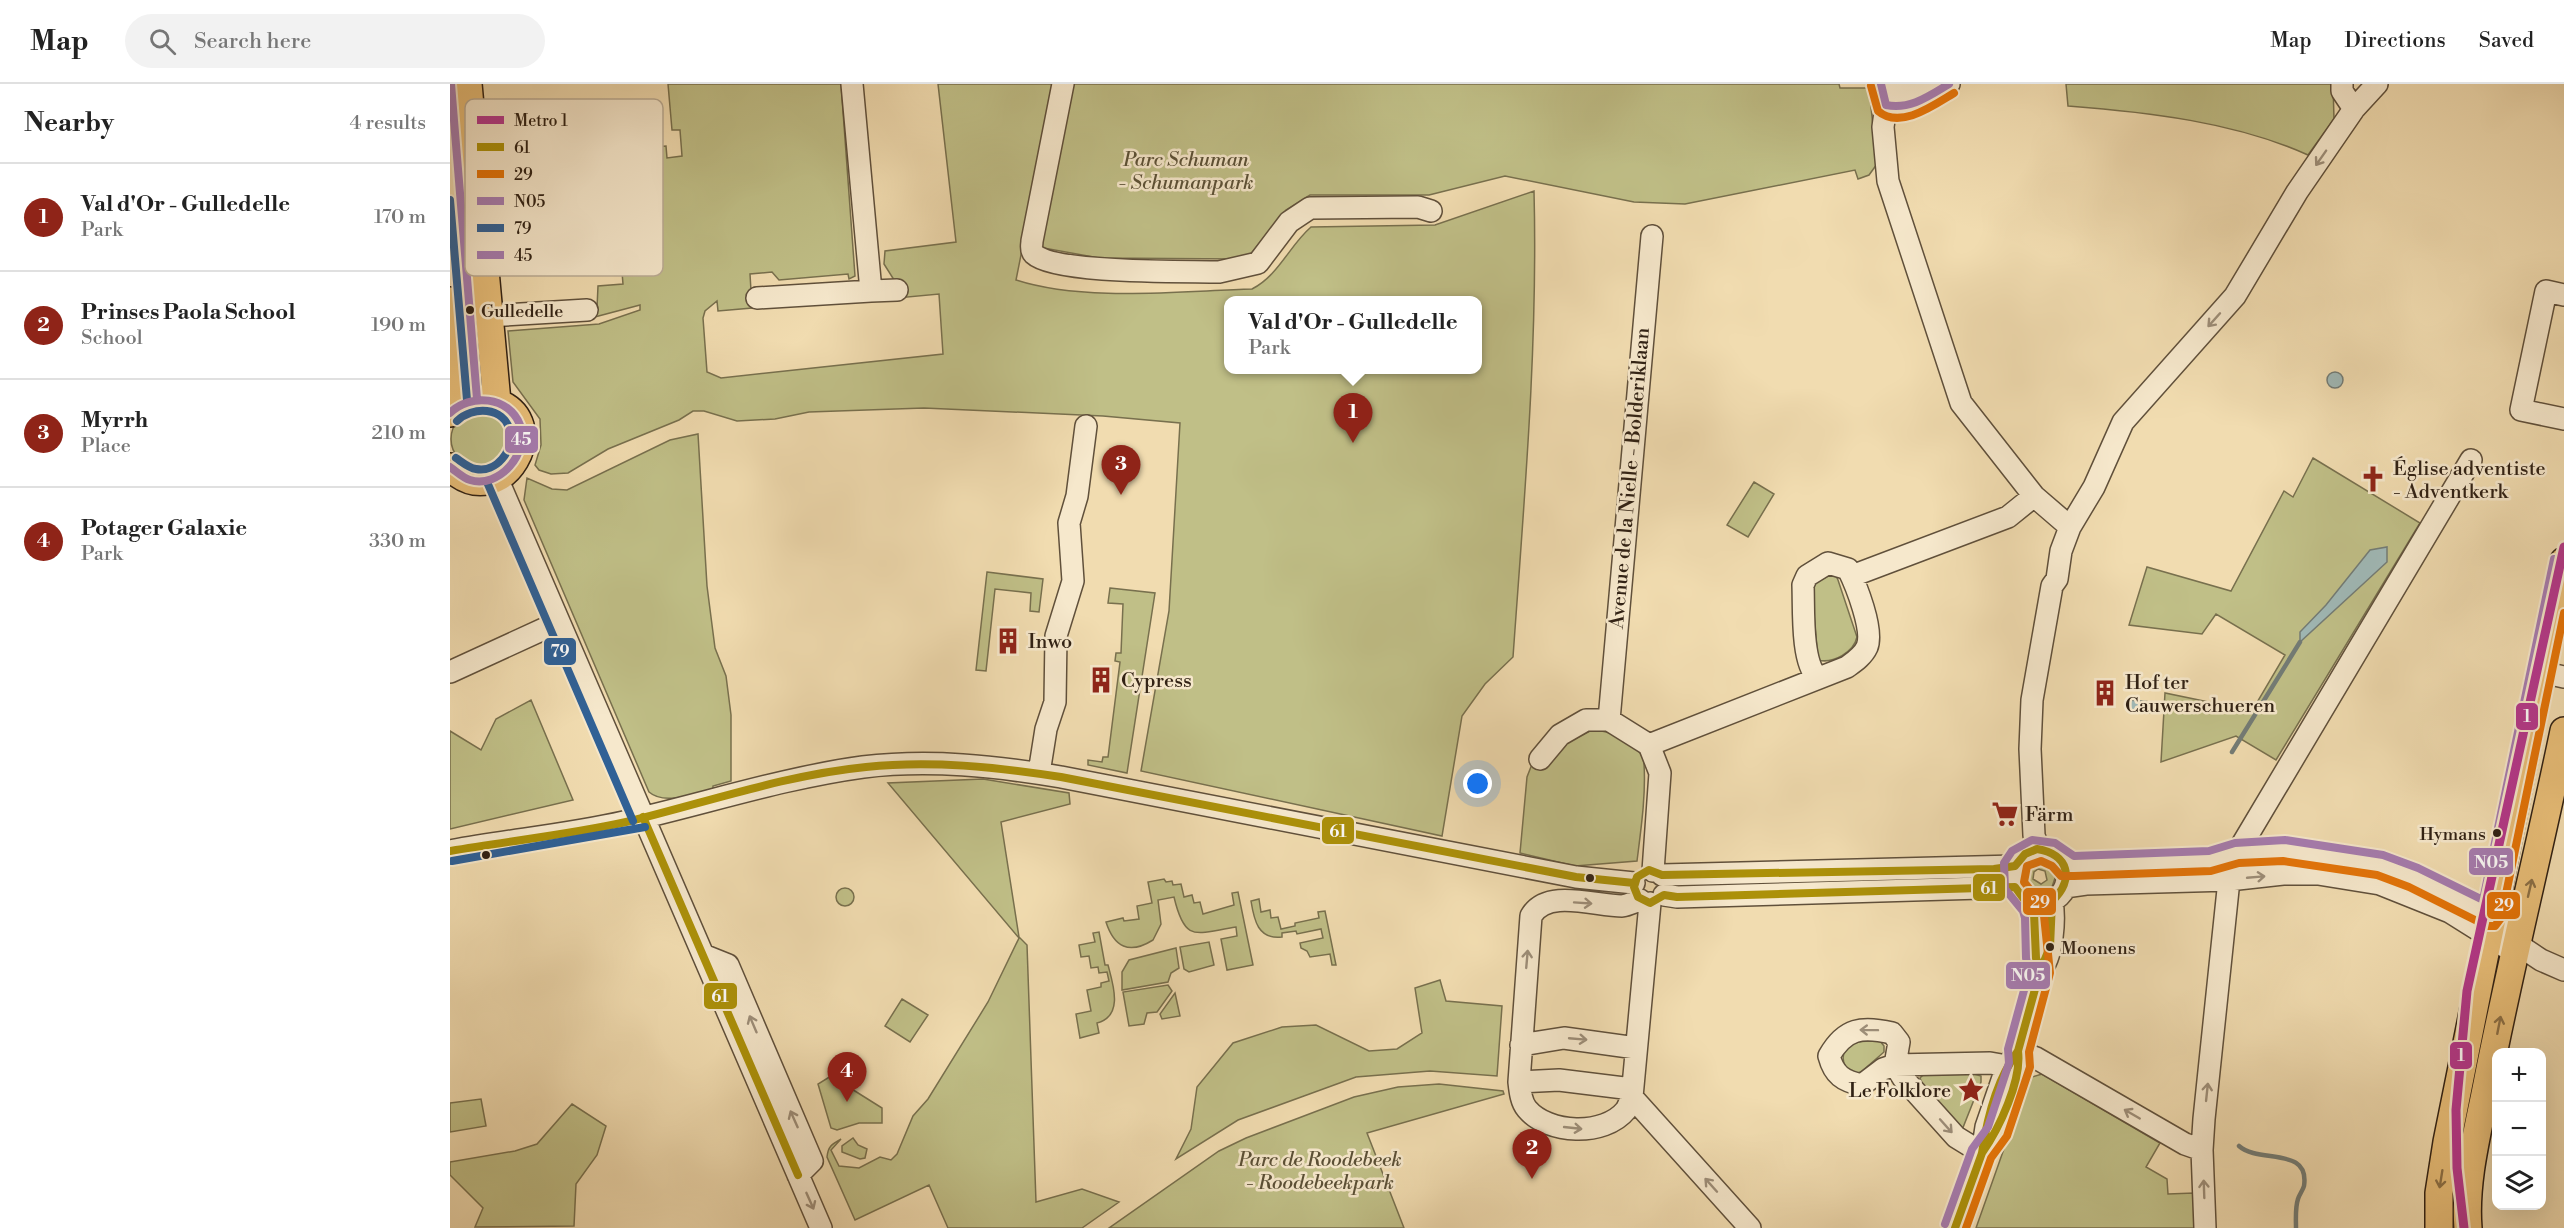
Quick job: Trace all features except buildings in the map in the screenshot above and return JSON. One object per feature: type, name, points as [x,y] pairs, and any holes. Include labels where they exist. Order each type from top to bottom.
[{"type":"main road","points":[[468,84],[469,99]]},
{"type":"main road","points":[[485,276],[497,402]]},
{"type":"main road","points":[[450,300],[454,410],[477,399],[497,402],[512,413],[522,437],[515,462],[497,478],[471,480],[450,467]]},
{"type":"main road","points":[[2439,1228],[2439,1192],[2447,1142],[2489,926],[2552,674],[2564,561]]},
{"type":"main road","points":[[2468,1228],[2468,1188],[2475,1148],[2564,731]]},
{"type":"street","points":[[852,84],[871,291]]},
{"type":"street","points":[[1063,84],[1032,241],[1035,255],[1048,261],[1098,270],[1219,272],[1258,263],[1289,222],[1310,208],[1418,207],[1431,211]]},
{"type":"street","points":[[1883,93],[1917,90],[1935,84]]},
{"type":"street","points":[[1883,93],[1897,107],[1910,104],[1949,84]]},
{"type":"street","points":[[2342,84],[2342,91],[2354,109]]},
{"type":"street","points":[[2038,849],[2034,835],[2030,749],[2032,700],[2052,586],[2057,579],[2061,551],[2070,526],[2094,487],[2123,422],[2235,296],[2297,192],[2354,109],[2377,84]]},
{"type":"street","points":[[1883,93],[1883,127],[1888,181],[1961,403],[2034,496],[2055,533],[2049,578],[2052,586]]},
{"type":"street","name":"Avenue de la Nielle - Bolderiklaan","points":[[1609,720],[1652,236]]},
{"type":"street","points":[[757,298],[897,290]]},
{"type":"street","points":[[2564,295],[2546,291],[2521,410],[2564,418]]},
{"type":"street","points":[[489,316],[587,310]]},
{"type":"street","points":[[1039,773],[1046,729],[1055,702],[1056,636],[1073,581],[1070,523],[1077,496],[1086,426]]},
{"type":"street","points":[[2237,853],[2471,460]]},
{"type":"street","points":[[497,478],[821,1228]]},
{"type":"street","points":[[2034,496],[2070,526]]},
{"type":"street","points":[[1852,576],[2008,516],[2034,496]]},
{"type":"street","points":[[1649,745],[1847,667],[1860,658],[1867,648],[1870,636],[1852,576],[1848,568],[1828,563],[1817,567],[1803,585],[1806,650],[1810,670],[1817,677]]},
{"type":"street","points":[[450,672],[559,622]]},
{"type":"street","points":[[1540,759],[1549,745],[1572,726],[1586,720],[1609,720],[1649,745],[1660,773],[1650,888],[1632,1093],[1626,1111],[1608,1123],[1587,1129],[1570,1129],[1540,1120],[1526,1108],[1519,1082],[1531,916],[1534,910],[1554,901],[1621,906],[1650,888]]},
{"type":"street","points":[[450,851],[643,817],[780,782],[864,767],[960,764],[1000,766],[1039,773],[1576,877],[1650,888],[1677,897],[2015,877]]},
{"type":"street","points":[[1955,1228],[1982,1153],[1986,1127],[2012,1059],[2040,970],[2046,965],[2058,894],[2067,874],[2065,866],[2056,855],[2038,849],[2022,856],[2015,877],[2021,896],[2030,902],[2041,904],[2058,894],[2086,884],[2229,880],[2283,874],[2318,874],[2380,884],[2489,926]]},
{"type":"street","points":[[2283,850],[2283,874]]},
{"type":"street","points":[[2065,866],[2211,861],[2237,853],[2283,850],[2380,865],[2413,877],[2489,926],[2508,949],[2517,944],[2541,960],[2564,970]]},
{"type":"street","points":[[2205,1228],[2202,1150],[2229,880]]},
{"type":"street","points":[[2030,902],[2036,920],[2036,964],[2040,970]]},
{"type":"street","points":[[1521,1045],[1564,1038],[1636,1048]]},
{"type":"street","points":[[1982,1153],[1956,1137],[1903,1078],[1895,1065],[1989,1063],[2036,1058],[2185,1144],[2202,1150]]},
{"type":"street","points":[[1519,1082],[1559,1080],[1632,1093],[1750,1228]]},
{"type":"street","points":[[2447,1142],[2475,1148]]},
{"type":"green space","points":[[668,84],[841,84],[855,276],[849,279],[848,274],[779,280],[772,272],[750,274],[752,308],[718,311],[717,301],[705,311],[703,318],[707,372],[721,378],[943,354],[939,294],[897,298],[896,283],[884,264],[885,251],[956,242],[938,84],[1055,84],[1016,280],[1043,287],[1132,294],[1252,289],[1270,276],[1311,227],[1435,225],[1534,191],[1532,366],[1513,657],[1485,684],[1462,716],[1442,836],[1141,771],[1169,611],[1180,423],[1103,416],[924,408],[809,412],[775,419],[737,421],[704,411],[693,411],[679,420],[608,449],[568,473],[551,474],[539,470],[535,465],[541,445],[540,419],[513,382],[508,331],[599,324],[640,310],[640,305],[591,318],[591,310],[597,308],[598,286],[623,284],[622,276],[663,276],[663,146],[666,146],[667,158],[682,156],[680,130],[672,130]]},
{"type":"green space","name":"Parc Schuman - Schumanpark","points":[[1069,84],[1839,84],[1840,88],[1869,88],[1877,164],[1869,175],[1858,179],[1855,170],[1685,204],[1634,202],[1505,176],[1429,195],[1310,195],[1286,210],[1250,255],[1240,259],[1099,258],[1038,247]]},
{"type":"green space","points":[[2066,84],[2333,84],[2334,119],[2308,155],[2251,134],[2190,120],[2068,106]]},
{"type":"green space","points":[[473,411],[485,411],[495,415],[503,423],[507,439],[503,455],[495,463],[485,467],[473,467],[463,463],[455,455],[451,445],[451,433],[455,423],[463,415]]},
{"type":"green space","points":[[698,434],[707,586],[715,648],[726,676],[731,715],[731,781],[713,786],[713,789],[689,795],[663,798],[649,792],[524,500],[527,478],[552,489],[567,490],[670,440]]},
{"type":"green space","points":[[2313,458],[2420,523],[2276,760],[2236,736],[2161,762],[2165,693],[2252,711],[2285,655],[2216,614],[2202,634],[2129,625],[2147,567],[2231,591],[2284,491],[2293,497]]},
{"type":"green space","points":[[1754,482],[1774,494],[1748,537],[1727,525]]},
{"type":"green space","points":[[987,572],[1043,579],[1039,612],[1030,611],[1031,593],[995,589],[986,671],[976,670]]},
{"type":"green space","points":[[1828,576],[1836,576],[1838,580],[1857,637],[1852,647],[1842,656],[1824,661],[1818,660],[1812,592],[1813,584]]},
{"type":"green space","points":[[1110,588],[1155,593],[1127,773],[1088,765],[1088,760],[1102,762],[1103,757],[1108,757],[1120,662],[1115,661],[1116,653],[1121,653],[1123,604],[1108,603]]},
{"type":"green space","points":[[531,700],[573,800],[450,829],[450,731],[481,750],[496,719]]},
{"type":"green space","points":[[1592,730],[1615,735],[1631,744],[1642,757],[1644,800],[1637,861],[1575,866],[1520,853],[1527,777],[1534,759]]},
{"type":"green space","points":[[983,779],[1069,793],[1070,804],[1001,822],[1019,937],[1027,945],[1036,1202],[1082,1189],[1119,1202],[1082,1228],[948,1228],[929,1185],[855,1220],[827,1157],[831,1146],[841,1139],[831,1150],[839,1166],[859,1168],[880,1157],[891,1160],[897,1154],[913,1116],[928,1099],[988,1002],[1019,938],[888,783]]},
{"type":"green space","points":[[2040,862],[2050,864],[2056,875],[2052,887],[2041,892],[2030,887],[2026,877],[2028,868]],"holes":[[[2038,869],[2045,871],[2047,880],[2041,884],[2033,879],[2034,872]]]},
{"type":"green space","points":[[1164,879],[1166,882],[1172,881],[1173,885],[1181,884],[1184,897],[1192,895],[1194,903],[1200,902],[1203,914],[1234,905],[1232,893],[1238,892],[1253,965],[1227,970],[1221,939],[1237,936],[1236,927],[1202,933],[1194,932],[1188,929],[1183,922],[1174,897],[1158,900],[1161,924],[1153,940],[1137,947],[1118,943],[1109,931],[1106,922],[1123,918],[1124,921],[1139,919],[1137,906],[1152,903],[1148,882]]},
{"type":"green space","points":[[845,888],[851,891],[854,897],[851,903],[845,906],[839,903],[836,897],[839,891]]},
{"type":"green space","points":[[1259,899],[1261,912],[1270,910],[1271,918],[1278,917],[1281,929],[1295,926],[1295,923],[1319,918],[1318,912],[1325,911],[1336,965],[1332,965],[1330,954],[1310,957],[1307,951],[1301,948],[1300,943],[1323,938],[1321,929],[1297,934],[1296,931],[1282,933],[1282,937],[1274,937],[1262,932],[1256,922],[1251,901]]},
{"type":"green space","points":[[1099,932],[1105,965],[1108,965],[1114,990],[1114,1007],[1111,1014],[1097,1023],[1099,1033],[1080,1038],[1076,1014],[1091,1011],[1087,990],[1101,987],[1101,983],[1109,981],[1107,972],[1099,973],[1098,967],[1091,968],[1089,956],[1081,957],[1079,945],[1095,942],[1093,933]]},
{"type":"green space","points":[[1209,942],[1214,965],[1189,972],[1184,969],[1180,947]]},
{"type":"green space","points":[[1176,948],[1179,968],[1171,973],[1168,982],[1122,990],[1122,972],[1129,960]]},
{"type":"green space","points":[[1440,980],[1446,1001],[1502,1006],[1497,1076],[1430,1071],[1356,1077],[1238,1120],[1176,1159],[1191,1129],[1197,1087],[1233,1043],[1282,1027],[1316,1025],[1369,1051],[1397,1049],[1422,1033],[1415,988]]},
{"type":"green space","points":[[1168,985],[1172,991],[1157,1012],[1147,1013],[1144,1024],[1129,1026],[1123,992]]},
{"type":"green space","points":[[1175,993],[1180,1016],[1162,1019],[1160,1014]]},
{"type":"green space","points":[[902,999],[928,1015],[910,1042],[885,1026]]},
{"type":"green space","points":[[1860,1041],[1880,1041],[1884,1046],[1884,1052],[1861,1072],[1853,1074],[1844,1062],[1846,1050]]},
{"type":"green space","points":[[1974,1074],[1981,1076],[1981,1082],[1962,1130],[1920,1078],[1923,1075]]},
{"type":"green space","points":[[2042,1074],[2160,1143],[2146,1167],[2167,1179],[2168,1194],[2194,1193],[2195,1228],[1976,1228],[2029,1078]]},
{"type":"green space","points":[[831,1076],[882,1108],[882,1123],[859,1123],[837,1130],[831,1128],[818,1084]]},
{"type":"green space","name":"Parc de Roodebeek - Roodebeekpark","points":[[1439,1084],[1503,1091],[1504,1094],[1367,1133],[1404,1228],[1109,1228],[1219,1151],[1246,1138],[1354,1097],[1398,1087]]},
{"type":"green space","points":[[481,1099],[486,1126],[450,1132],[450,1103]]},
{"type":"green space","points":[[572,1104],[606,1126],[597,1155],[576,1184],[574,1226],[475,1227],[483,1208],[450,1175],[450,1162],[515,1151],[537,1144]]},
{"type":"green space","points":[[853,1138],[858,1145],[867,1149],[865,1158],[860,1159],[842,1152],[842,1146]]},
{"type":"water","points":[[2335,372],[2343,380],[2335,388],[2327,380]]},
{"type":"water","points":[[2387,547],[2387,562],[2300,642],[2300,632],[2326,605],[2370,550]]},
{"type":"water","points":[[2129,700],[2151,702],[2150,713],[2129,711]]},
{"type":"waterway","points":[[2232,752],[2300,642]]},
{"type":"waterway","points":[[2239,1146],[2248,1151],[2281,1158],[2299,1165],[2304,1174],[2304,1186],[2297,1202],[2296,1228]]},
{"type":"metro line","name":"1","points":[[2464,1228],[2457,1168],[2456,1110],[2467,991],[2564,547]]},
{"type":"transit line","name":"45","points":[[451,84],[465,254]]},
{"type":"transit line","name":"45","points":[[1881,84],[1886,105],[1895,106],[1919,101],[1949,84]]},
{"type":"transit line","name":"29","points":[[1871,86],[1878,111],[1896,118],[1917,114],[1954,93]]},
{"type":"transit line","name":"79","points":[[450,200],[467,400]]},
{"type":"transit line","name":"45","points":[[467,276],[477,399]]},
{"type":"transit line","name":"45","points":[[450,413],[468,402],[478,400],[498,403],[515,415],[522,436],[520,447],[510,466],[491,479],[470,480],[450,467]]},
{"type":"transit line","name":"79","points":[[456,458],[473,468],[490,468],[502,459],[511,439],[507,423],[495,413],[479,411],[463,416],[457,421]]},
{"type":"transit line","name":"79","points":[[487,482],[633,821]]},
{"type":"transit line","name":"N05","points":[[1945,1224],[1972,1149],[1988,1127],[2009,1063],[2008,1049],[2029,972],[2023,911],[2005,889],[2004,863],[2012,851],[2032,840],[2055,843],[2074,856],[2209,851],[2235,843],[2285,840],[2383,855],[2418,868],[2483,900],[2554,559]]},
{"type":"transit line","name":"29","points":[[1966,1228],[1991,1158],[2007,1136],[2030,1067],[2029,1052],[2050,973],[2043,906],[2024,882],[2027,866],[2041,861],[2052,866],[2061,876],[2074,876],[2211,871],[2239,863],[2283,861],[2377,875],[2409,887],[2487,926],[2495,926],[2501,918],[2564,613]]},
{"type":"transit line","name":"61","points":[[450,851],[604,827],[805,776],[866,767],[939,764],[1061,777],[1576,877],[1634,883]]},
{"type":"transit line","name":"61","points":[[643,817],[798,1175]]},
{"type":"transit line","name":"79","points":[[452,861],[645,827]]},
{"type":"transit line","name":"61","points":[[2037,849],[2056,856],[2062,862],[2066,877],[2064,885],[2052,901],[2050,947],[2040,971],[2036,958],[2034,913],[2015,887],[1677,897],[1664,895],[1650,903],[1638,897],[1634,887],[1637,877],[1649,870],[1662,875],[1994,869],[2015,866],[2025,854],[2037,849]]},
{"type":"transit line","name":"61","points":[[2018,1051],[2040,971]]},
{"type":"transit line","name":"61","points":[[1982,1153],[1994,1099],[2004,1074],[2018,1051]]},
{"type":"transit line","name":"61","points":[[1982,1153],[1995,1131],[2013,1090],[2018,1051]]},
{"type":"transit line","name":"61","points":[[1955,1228],[1982,1153]]},
{"type":"place","name":"Gulledelle","points":[[470,310]]},
{"type":"place","name":"Val d'Or - Gulledelle","points":[[1353,443]]},
{"type":"place","name":"Église adventiste - Adventkerk","points":[[2373,479]]},
{"type":"place","name":"Myrrh","points":[[1121,495]]},
{"type":"place","name":"Inwo","points":[[1008,641]]},
{"type":"place","name":"Cypress","points":[[1101,680]]},
{"type":"place","name":"Hof ter Cauwerschueren","points":[[2105,693]]},
{"type":"place","name":"Färm","points":[[2005,814]]},
{"type":"place","name":"Hymans","points":[[2497,833]]},
{"type":"place","name":"Moonens","points":[[2050,947]]},
{"type":"place","name":"Le Folklore","points":[[1971,1090]]},
{"type":"place","name":"Potager Galaxie","points":[[847,1102]]},
{"type":"place","name":"Prinses Paola School","points":[[1532,1179]]}]
